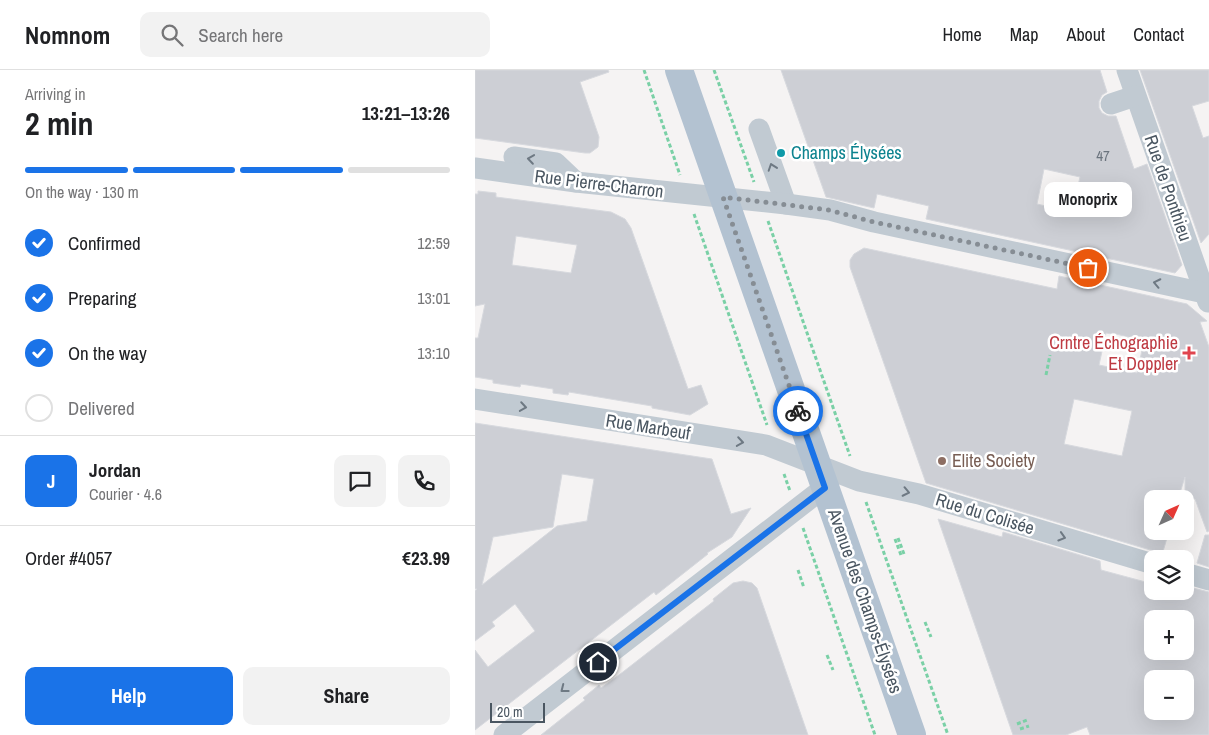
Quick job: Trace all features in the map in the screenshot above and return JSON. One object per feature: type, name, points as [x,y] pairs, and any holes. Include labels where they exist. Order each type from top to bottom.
[{"type":"main road","name":"Avenue des Champs-Élysées","points":[[679,70],[912,735]]},
{"type":"street","name":"Rue de Ponthieu","points":[[1127,70],[1208,297]]},
{"type":"street","points":[[1111,104],[1135,96]]},
{"type":"street","points":[[759,129],[786,204]]},
{"type":"street","points":[[514,157],[556,163],[576,182]]},
{"type":"street","name":"Rue Pierre-Charron","points":[[475,168],[576,182],[829,210],[1208,297]]},
{"type":"street","name":"Rue Marbeuf","points":[[475,399],[766,445],[821,476]]},
{"type":"street","points":[[504,735],[821,476]]},
{"type":"street","name":"Rue du Colisée","points":[[821,476],[859,481],[919,494],[1144,561]]},
{"type":"street","points":[[1194,576],[1209,580]]},
{"type":"path","points":[[643,70],[686,194]]},
{"type":"path","points":[[714,70],[756,189]]},
{"type":"path","points":[[765,214],[852,462]]},
{"type":"path","points":[[1046,375],[1050,355]]},
{"type":"path","name":"Avenue des Champs-Élysées","points":[[865,498],[948,735]]},
{"type":"path","points":[[896,538],[902,555]]},
{"type":"path","points":[[798,570],[804,588]]},
{"type":"path","points":[[925,622],[931,638]]},
{"type":"path","points":[[827,655],[833,670]]},
{"type":"path","points":[[1017,724],[1027,720]]},
{"type":"path","points":[[1020,729],[1029,726]]},
{"type":"building","points":[[475,70],[608,70],[609,72],[580,82],[599,137],[598,147],[590,153],[585,153],[475,138]]},
{"type":"building","points":[[781,70],[1100,70],[1107,92],[1102,95],[1099,101],[1099,108],[1102,113],[1108,116],[1116,116],[1134,169],[1147,164],[1182,265],[1175,273],[926,219],[929,206],[877,194],[874,208],[826,197]],"holes":[[[1044,169],[1080,177],[1072,212],[1037,204]]]},
{"type":"building","points":[[1140,70],[1209,70],[1209,101],[1192,106],[1203,138],[1209,136],[1209,234],[1201,243]]},
{"type":"building","points":[[478,191],[496,193],[496,197],[611,212],[625,219],[631,228],[688,389],[701,385],[708,404],[690,415],[652,408],[652,406],[569,392],[568,395],[553,393],[553,389],[521,384],[520,387],[493,383],[493,380],[475,377],[475,338],[478,338],[485,304],[475,306],[475,194],[478,194]],"holes":[[[516,236],[577,245],[571,273],[512,265]]]},
{"type":"building","points":[[864,248],[1057,289],[1059,276],[1187,304],[1207,321],[1200,322],[1209,347],[1209,531],[1207,532],[1194,499],[1194,490],[1185,490],[1185,477],[1181,490],[1144,490],[1144,540],[1166,540],[1163,550],[1150,550],[926,483],[850,267],[850,260],[854,254]],"holes":[[[1106,333],[1144,341],[1137,373],[1099,365]],[[1074,399],[1132,411],[1122,456],[1064,444]]]},
{"type":"building","points":[[475,423],[712,459],[731,514],[751,508],[732,537],[707,553],[656,595],[654,592],[475,730],[475,650],[488,667],[535,631],[515,604],[492,622],[495,626],[475,641],[475,591],[477,589],[475,589]],"holes":[[[562,474],[594,479],[587,521],[557,526],[482,585],[493,537],[553,527]]]},
{"type":"building","points":[[938,519],[1002,537],[1003,532],[1100,561],[1101,570],[1144,582],[1144,600],[1194,600],[1194,588],[1209,592],[1209,735],[1090,735],[1087,727],[1066,735],[1013,735]]},
{"type":"building","points":[[1205,535],[1209,535],[1209,567],[1197,563]]},
{"type":"building","points":[[743,581],[752,583],[757,588],[808,735],[541,735],[585,700],[583,698],[599,685],[601,688],[619,675],[714,601],[713,599],[733,583]]},
{"type":"way so far","points":[[798,411],[723,197],[829,210],[874,222],[1088,268]]},
{"type":"place","name":"Champs Élysées","points":[[781,153]]},
{"type":"place","name":"Monoprix","points":[[1088,268]]},
{"type":"place","name":"Crntre Échographie Et Doppler","points":[[1189,353]]},
{"type":"place","name":"Elite Society","points":[[942,461]]},
{"type":"route","points":[[598,662],[825,488],[798,411]]}]
